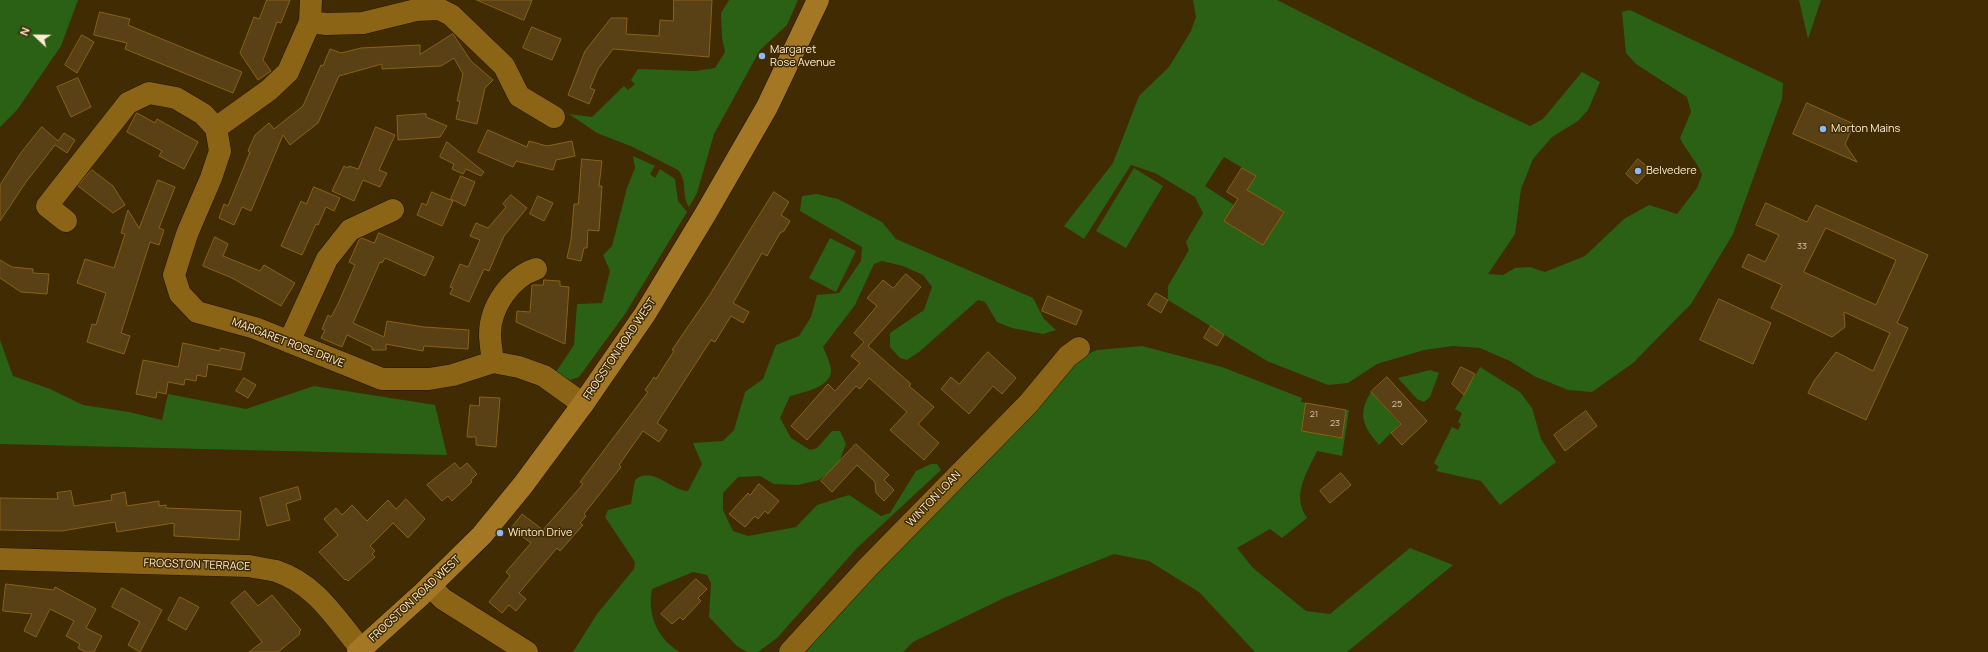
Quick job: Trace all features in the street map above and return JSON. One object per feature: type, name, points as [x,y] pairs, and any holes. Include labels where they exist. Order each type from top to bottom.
[{"type":"main road","name":"FROGSTON ROAD WEST","points":[[360,651],[482,535],[523,485],[583,404],[645,314],[706,213],[767,106],[818,0]]},
{"type":"street","points":[[66,222],[47,206],[128,103],[150,93],[176,98],[203,114],[216,128],[269,90],[288,72],[310,22],[311,0]]},
{"type":"street","points":[[310,22],[326,24],[363,23],[416,10],[439,9],[451,15],[504,66],[519,96],[554,117]]},
{"type":"street","name":"MARGARET ROSE DRIVE","points":[[216,128],[220,151],[211,178],[187,234],[174,275],[180,294],[186,303],[197,312],[254,328],[382,379],[435,378],[453,375],[493,362],[519,367],[544,376],[583,404]]},
{"type":"street","points":[[289,342],[328,259],[350,230],[393,210]]},
{"type":"street","points":[[493,362],[490,334],[496,306],[509,288],[526,272],[536,269]]},
{"type":"street","name":"WINTON LOAN","points":[[790,652],[868,567],[1028,404],[1068,356],[1079,348]]},
{"type":"street","name":"FROGSTON TERRACE","points":[[0,559],[249,566],[276,571],[295,579],[310,588],[322,600],[360,651]]},
{"type":"street","points":[[430,586],[443,599],[527,652]]},
{"type":"green space","points":[[0,0],[78,0],[61,46],[17,110],[0,127]]},
{"type":"green space","points":[[729,0],[798,0],[787,25],[760,50],[714,134],[697,193],[689,207],[685,198],[683,179],[678,170],[633,147],[597,133],[569,114],[592,117],[624,86],[628,90],[635,84],[631,80],[638,69],[695,71],[715,68],[725,52],[722,38],[721,13]]},
{"type":"green space","points":[[1193,0],[1277,0],[1473,99],[1530,126],[1543,119],[1582,72],[1600,82],[1588,110],[1578,121],[1552,137],[1533,159],[1521,189],[1515,234],[1488,274],[1503,275],[1515,268],[1530,267],[1545,272],[1585,256],[1624,219],[1649,205],[1677,214],[1697,188],[1702,175],[1680,138],[1691,112],[1687,97],[1636,64],[1626,53],[1622,12],[1630,10],[1783,83],[1782,99],[1733,234],[1691,304],[1633,363],[1592,392],[1568,390],[1534,376],[1510,361],[1480,348],[1453,346],[1424,350],[1377,364],[1348,383],[1328,385],[1267,361],[1168,300],[1168,286],[1189,250],[1186,242],[1203,213],[1195,197],[1155,173],[1131,165],[1084,239],[1064,226],[1113,163],[1139,96],[1169,67],[1191,31],[1196,17]],"holes":[[[1224,157],[1256,176],[1247,190],[1283,213],[1263,245],[1224,221],[1234,205],[1205,186]]]},
{"type":"green space","points":[[1799,0],[1821,0],[1808,39]]},
{"type":"green space","points":[[633,156],[655,166],[650,174],[655,178],[660,169],[675,179],[678,201],[687,212],[625,314],[579,377],[570,380],[556,372],[574,345],[577,304],[602,303],[610,271],[603,255],[612,246],[627,188],[635,168]]},
{"type":"green space","points":[[1134,168],[1163,186],[1126,248],[1096,231]]},
{"type":"green space","points":[[817,194],[838,199],[882,222],[896,239],[1033,298],[1044,319],[1056,330],[1043,334],[1012,328],[997,322],[985,302],[978,300],[919,352],[907,360],[900,358],[890,347],[890,333],[924,310],[932,287],[923,275],[903,266],[882,261],[874,264],[855,305],[823,347],[830,365],[830,377],[815,388],[790,396],[780,418],[791,438],[810,450],[817,448],[832,431],[840,431],[846,444],[838,465],[819,480],[798,485],[774,484],[760,476],[738,477],[723,493],[723,510],[733,531],[748,536],[796,527],[817,505],[849,495],[881,516],[890,513],[916,471],[931,464],[937,464],[941,470],[857,548],[777,638],[758,652],[747,652],[737,646],[709,617],[711,583],[707,575],[693,572],[652,589],[651,608],[656,625],[665,640],[680,652],[573,652],[597,614],[634,569],[635,562],[605,517],[608,510],[631,504],[635,480],[642,476],[648,475],[655,477],[681,490],[688,491],[702,464],[693,443],[723,441],[734,430],[745,392],[763,379],[776,345],[799,336],[811,317],[817,295],[839,293],[861,261],[862,247],[800,211],[802,196]]},
{"type":"green space","points":[[830,238],[856,251],[836,292],[809,278]]},
{"type":"green space","points":[[0,340],[13,376],[50,389],[83,405],[129,412],[162,420],[168,394],[246,409],[314,386],[435,405],[447,455],[0,444]]},
{"type":"green space","points":[[1142,346],[1222,367],[1302,398],[1301,402],[1306,403],[1302,431],[1328,423],[1326,436],[1342,438],[1346,410],[1349,410],[1342,456],[1317,451],[1305,476],[1300,492],[1300,500],[1302,509],[1307,518],[1282,538],[1270,529],[1237,548],[1253,568],[1306,611],[1330,614],[1410,548],[1453,565],[1347,652],[1255,652],[1199,592],[1149,561],[1114,554],[1006,597],[913,642],[903,652],[800,652],[1073,361],[1097,350]]},
{"type":"green space","points":[[1480,367],[1520,392],[1532,408],[1541,439],[1556,462],[1500,505],[1481,481],[1436,471],[1439,467],[1434,463],[1452,427],[1458,430],[1461,424],[1458,422],[1462,413],[1455,409]]},
{"type":"green space","points":[[1430,370],[1439,373],[1430,397],[1424,402],[1417,399],[1398,378]]},
{"type":"green space","points":[[1371,392],[1400,424],[1379,445],[1369,432],[1363,414],[1364,407]]},
{"type":"building","points":[[267,0],[290,0],[281,23],[277,22],[263,60],[271,71],[258,80],[240,53],[254,17],[259,19]]},
{"type":"building","points":[[477,0],[532,0],[524,20]]},
{"type":"building","points":[[674,0],[712,0],[709,57],[613,49],[598,69],[590,88],[595,90],[589,104],[568,95],[585,51],[611,18],[627,18],[626,34],[659,36],[660,20],[673,21]]},
{"type":"building","points":[[100,12],[130,19],[128,25],[242,72],[233,93],[125,49],[127,43],[94,35]]},
{"type":"building","points":[[532,27],[561,39],[552,60],[523,48]]},
{"type":"building","points":[[453,34],[471,61],[493,80],[485,88],[477,124],[456,119],[460,101],[457,101],[463,74],[454,58],[441,66],[382,69],[382,64],[339,76],[318,123],[290,145],[283,135],[251,211],[242,207],[234,225],[219,218],[224,204],[228,206],[250,152],[248,151],[255,135],[269,123],[274,129],[303,106],[321,65],[323,66],[330,49],[341,53],[361,48],[420,45],[420,54]]},
{"type":"building","points":[[82,35],[94,42],[77,73],[65,65]]},
{"type":"building","points":[[78,78],[91,107],[71,117],[57,87]]},
{"type":"building","name":"Morton Mains","points":[[1807,103],[1854,124],[1845,144],[1857,162],[1793,134]]},
{"type":"building","points":[[137,113],[155,123],[157,119],[198,142],[184,169],[159,156],[162,151],[127,132]]},
{"type":"building","points":[[426,114],[426,117],[447,126],[440,137],[398,140],[397,116]]},
{"type":"building","points":[[42,127],[58,141],[64,133],[75,140],[67,153],[55,145],[26,182],[0,221],[0,185],[20,154]]},
{"type":"building","points":[[376,127],[395,135],[379,170],[387,173],[380,187],[363,180],[354,201],[332,191],[344,166],[358,169]]},
{"type":"building","points":[[488,130],[527,147],[529,141],[547,146],[572,141],[575,156],[556,160],[553,170],[516,161],[513,167],[478,152]]},
{"type":"building","points":[[447,142],[484,172],[481,176],[466,169],[463,174],[452,169],[454,164],[440,157]]},
{"type":"building","points":[[582,159],[602,161],[599,186],[602,186],[599,231],[588,230],[587,248],[584,248],[581,261],[567,258],[571,240],[574,204],[578,204]]},
{"type":"building","name":"Belvedere","points":[[1638,159],[1650,169],[1637,184],[1626,174]]},
{"type":"building","points":[[1242,168],[1256,176],[1247,190],[1284,212],[1263,245],[1224,221],[1238,199],[1227,192]]},
{"type":"building","points":[[92,170],[113,186],[125,205],[113,213],[78,186]]},
{"type":"building","points":[[461,176],[475,182],[465,206],[451,199]]},
{"type":"building","points":[[158,180],[175,187],[159,228],[164,230],[159,245],[150,242],[121,333],[130,336],[124,354],[87,342],[92,324],[96,325],[106,293],[77,283],[85,259],[114,268],[125,234],[121,233],[128,210],[139,228]]},
{"type":"building","points":[[314,187],[340,198],[334,211],[326,207],[318,225],[316,224],[302,255],[281,246],[301,201],[306,204]]},
{"type":"building","points":[[432,192],[453,201],[442,226],[417,215],[422,203],[426,205]]},
{"type":"building","points":[[774,192],[789,202],[781,215],[790,221],[784,231],[780,233],[767,256],[762,253],[733,303],[749,312],[743,323],[731,316],[715,342],[711,340],[657,423],[667,430],[659,442],[643,431],[619,465],[621,467],[584,514],[586,516],[580,523],[583,525],[560,551],[557,548],[519,593],[526,599],[516,611],[509,605],[502,613],[489,602],[510,576],[506,572],[531,543],[511,528],[522,514],[543,530],[583,484],[580,482],[648,392],[645,390],[654,377],[656,379],[674,351],[672,350],[709,296]]},
{"type":"building","points":[[511,195],[527,208],[504,236],[489,271],[484,269],[469,302],[450,294],[453,288],[450,287],[460,264],[468,267],[480,240],[470,236],[476,223],[488,228],[506,207],[503,204]]},
{"type":"building","points":[[538,196],[553,203],[544,221],[530,214]]},
{"type":"building","points":[[1766,203],[1807,222],[1816,205],[1928,255],[1897,323],[1908,328],[1866,420],[1808,393],[1814,381],[1836,352],[1873,371],[1890,333],[1844,312],[1845,327],[1832,337],[1771,308],[1782,285],[1742,267],[1748,254],[1765,262],[1779,235],[1756,225]],"holes":[[[1826,228],[1896,260],[1876,305],[1804,272]]]},
{"type":"building","points":[[379,233],[434,257],[425,276],[385,258],[382,263],[380,262],[353,323],[384,337],[387,321],[424,327],[469,330],[468,349],[424,346],[423,351],[386,344],[386,350],[372,350],[372,347],[347,335],[342,347],[321,338],[325,330],[322,329],[328,315],[331,317],[355,265],[349,262],[359,240],[362,238],[374,243]]},
{"type":"building","points":[[215,237],[228,244],[223,256],[260,271],[264,265],[295,283],[281,306],[232,278],[203,266]]},
{"type":"building","points":[[0,260],[12,267],[33,269],[33,273],[49,274],[47,294],[21,292],[0,278]]},
{"type":"building","points":[[906,274],[921,287],[868,346],[911,384],[909,386],[934,407],[918,424],[939,443],[924,460],[890,430],[907,412],[869,378],[860,389],[856,386],[807,440],[791,426],[828,384],[835,391],[860,363],[851,356],[864,342],[854,333],[877,306],[867,298],[883,280],[893,288]]},
{"type":"building","points":[[544,280],[560,281],[560,286],[569,287],[565,344],[516,322],[517,311],[530,312],[532,285],[543,285]]},
{"type":"building","points":[[1156,293],[1168,300],[1161,313],[1148,305]]},
{"type":"building","points":[[1048,296],[1082,311],[1076,325],[1042,311]]},
{"type":"building","points":[[1719,299],[1771,323],[1753,364],[1700,340]]},
{"type":"building","points":[[1211,326],[1224,335],[1217,346],[1204,338]]},
{"type":"building","points":[[183,343],[220,351],[220,348],[245,353],[241,370],[208,364],[206,377],[197,375],[196,381],[185,379],[184,385],[168,382],[166,394],[157,392],[156,398],[136,394],[143,360],[178,367]]},
{"type":"building","points":[[988,352],[1016,378],[1002,394],[993,386],[969,414],[941,389],[951,377],[959,384]]},
{"type":"building","points":[[1461,367],[1475,374],[1464,395],[1452,384]]},
{"type":"building","points":[[1387,377],[1427,421],[1402,445],[1391,433],[1401,424],[1371,392]]},
{"type":"building","points":[[244,378],[256,385],[248,398],[236,391]]},
{"type":"building","points":[[480,397],[500,398],[496,447],[476,445],[476,437],[467,437],[470,405],[479,406]]},
{"type":"building","points":[[1306,403],[1346,410],[1342,438],[1302,431]]},
{"type":"building","points":[[1586,411],[1597,426],[1565,451],[1554,435]]},
{"type":"building","points":[[856,444],[889,475],[884,480],[894,490],[884,501],[876,493],[875,482],[857,465],[832,492],[821,481]]},
{"type":"building","points":[[455,463],[460,469],[467,463],[477,474],[471,480],[472,482],[452,501],[448,496],[442,501],[427,485]]},
{"type":"building","points":[[1341,473],[1351,485],[1330,503],[1320,491]]},
{"type":"building","points":[[759,484],[779,501],[768,514],[765,511],[758,519],[755,516],[745,527],[729,514],[748,493],[750,495]]},
{"type":"building","points":[[298,487],[301,499],[286,504],[290,520],[267,526],[260,498]]},
{"type":"building","points":[[71,491],[74,506],[112,500],[111,495],[125,492],[127,506],[159,501],[159,506],[166,505],[166,508],[241,511],[239,540],[174,536],[174,523],[117,532],[115,522],[62,531],[0,530],[0,498],[58,499],[57,493]]},
{"type":"building","points":[[406,499],[425,519],[408,538],[393,523],[370,546],[375,551],[372,554],[375,557],[348,581],[346,579],[345,580],[319,552],[338,535],[324,519],[336,508],[342,515],[352,505],[367,521],[388,500],[396,509]]},
{"type":"building","points":[[696,579],[707,589],[698,598],[701,601],[683,620],[680,617],[672,624],[661,614]]},
{"type":"building","points":[[6,584],[54,590],[55,587],[96,609],[86,628],[102,636],[94,652],[85,652],[78,648],[80,644],[66,636],[74,621],[50,609],[36,637],[24,631],[32,614],[3,611]]},
{"type":"building","points":[[122,588],[162,610],[140,652],[128,645],[140,622],[112,607]]},
{"type":"building","points":[[245,591],[258,606],[272,595],[301,630],[299,632],[300,634],[278,652],[249,652],[262,642],[231,603]]},
{"type":"building","points":[[180,597],[199,607],[186,630],[168,620]]},
{"type":"place","name":"Margaret Rose Avenue","points":[[762,56]]},
{"type":"place","name":"Morton Mains","points":[[1823,129]]},
{"type":"place","name":"Belvedere","points":[[1638,171]]},
{"type":"place","name":"Winton Drive","points":[[500,533]]}]
